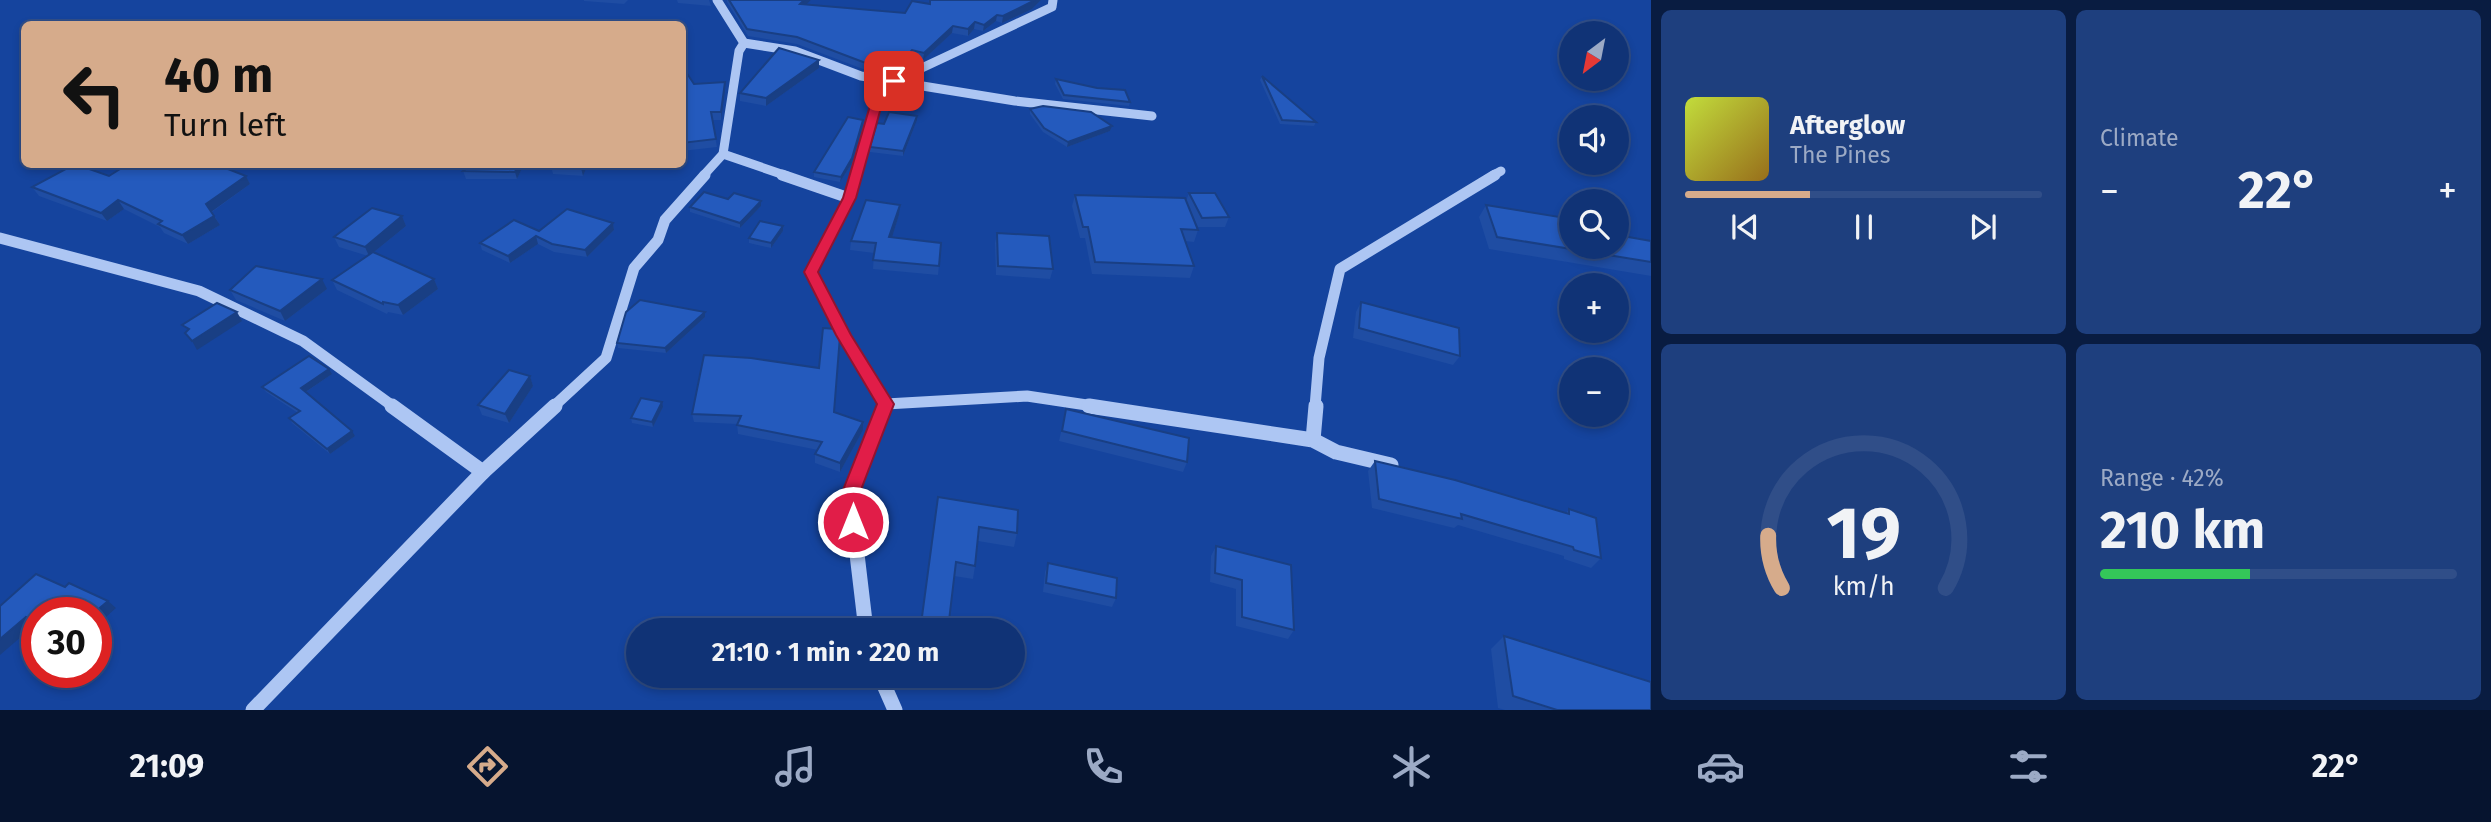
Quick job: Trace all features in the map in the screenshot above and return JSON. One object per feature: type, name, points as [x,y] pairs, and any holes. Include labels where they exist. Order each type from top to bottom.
[{"type":"street","points":[[716,0],[744,43],[795,51],[861,76],[1015,100],[1152,116]]},
{"type":"street","points":[[886,404],[844,335],[811,272],[849,198],[880,92],[894,81],[1052,7],[1053,0]]},
{"type":"street","points":[[253,710],[483,472],[606,358],[634,268],[658,240],[665,220],[723,154],[738,51],[744,43]]},
{"type":"street","points":[[723,154],[741,158],[849,198]]},
{"type":"street","points":[[1313,440],[1319,358],[1340,269],[1501,171]]},
{"type":"street","points":[[0,238],[199,291],[303,341],[483,472]]},
{"type":"street","points":[[886,404],[1027,396],[1313,440],[1336,452],[1399,467]]},
{"type":"street","points":[[865,618],[850,495],[886,404]]},
{"type":"street","points":[[885,688],[895,710]]},
{"type":"building","points":[[729,0],[804,0],[800,4],[905,13],[912,1],[930,4],[930,0],[1035,0],[1003,16],[997,15],[984,25],[975,22],[968,29],[953,26],[924,53],[912,50],[906,57],[886,53],[872,64],[797,37],[747,29]]},
{"type":"building","points":[[779,48],[819,60],[766,98],[740,93]]},
{"type":"building","points":[[686,72],[694,84],[725,82],[721,112],[711,112],[716,139],[686,143]]},
{"type":"building","points":[[1262,76],[1316,122],[1282,120]]},
{"type":"building","points":[[1056,79],[1097,88],[1125,90],[1130,102],[1064,95]]},
{"type":"building","points":[[1043,106],[1091,112],[1112,126],[1068,142],[1044,128],[1030,109]]},
{"type":"building","points":[[889,112],[917,116],[903,151],[870,147],[877,123],[884,124]]},
{"type":"building","points":[[848,117],[863,120],[852,158],[841,177],[814,172]]},
{"type":"building","points":[[68,168],[86,168],[109,176],[122,168],[225,168],[246,176],[206,204],[214,216],[182,235],[158,224],[162,221],[118,200],[101,213],[32,187]]},
{"type":"building","points":[[467,168],[516,168],[515,172],[463,171]]},
{"type":"building","points":[[704,192],[728,199],[734,193],[761,201],[740,223],[690,207]]},
{"type":"building","points":[[1189,193],[1215,193],[1229,217],[1202,218]]},
{"type":"building","points":[[1075,195],[1185,198],[1198,230],[1181,229],[1194,266],[1095,262],[1088,227],[1083,227]]},
{"type":"building","points":[[866,200],[900,205],[889,237],[941,243],[939,266],[873,260],[876,243],[851,241]]},
{"type":"building","points":[[1486,205],[1559,217],[1559,247],[1497,237]]},
{"type":"building","points":[[372,208],[402,216],[365,247],[334,237]]},
{"type":"building","points":[[567,209],[613,223],[585,250],[552,244],[536,236],[508,256],[480,243],[514,220],[539,231]]},
{"type":"building","points":[[760,221],[783,226],[771,243],[749,238]]},
{"type":"building","points":[[997,233],[1049,236],[1053,269],[998,266]]},
{"type":"building","points":[[1629,237],[1651,241],[1651,262],[1629,258]]},
{"type":"building","points":[[373,252],[434,279],[398,305],[383,304],[332,280]]},
{"type":"building","points":[[256,266],[322,279],[280,311],[230,290]]},
{"type":"building","points":[[640,300],[705,312],[665,348],[617,343],[626,312]]},
{"type":"building","points":[[1361,302],[1459,328],[1460,356],[1359,328]]},
{"type":"building","points":[[217,303],[237,312],[192,341],[185,333],[189,329],[182,325]]},
{"type":"building","points":[[823,328],[836,329],[840,336],[834,412],[863,422],[840,463],[815,454],[822,442],[737,425],[741,416],[692,414],[704,355],[751,358],[819,368]]},
{"type":"building","points":[[309,356],[329,369],[301,388],[352,431],[327,449],[289,418],[300,411],[262,387]]},
{"type":"building","points":[[509,370],[530,376],[505,414],[478,405]]},
{"type":"building","points":[[641,398],[662,402],[652,422],[631,418]]},
{"type":"building","points":[[1066,409],[1189,438],[1187,462],[1062,431]]},
{"type":"building","points":[[1375,461],[1455,480],[1569,514],[1569,509],[1596,518],[1601,558],[1461,514],[1462,519],[1379,499]]},
{"type":"building","points":[[938,497],[1018,510],[1017,533],[979,527],[975,566],[956,562],[949,618],[922,618]]},
{"type":"building","points":[[1216,546],[1291,565],[1294,630],[1242,617],[1242,580],[1215,573]]},
{"type":"building","points":[[1048,563],[1117,578],[1116,598],[1046,583]]},
{"type":"building","points":[[36,574],[65,587],[69,583],[99,597],[21,597],[21,621],[0,639],[0,606]]},
{"type":"building","points":[[1504,636],[1651,682],[1651,710],[1557,710],[1513,696]]},
{"type":"route","points":[[853,522],[850,495],[886,404],[844,335],[811,272],[849,198],[880,92],[894,81]]}]
